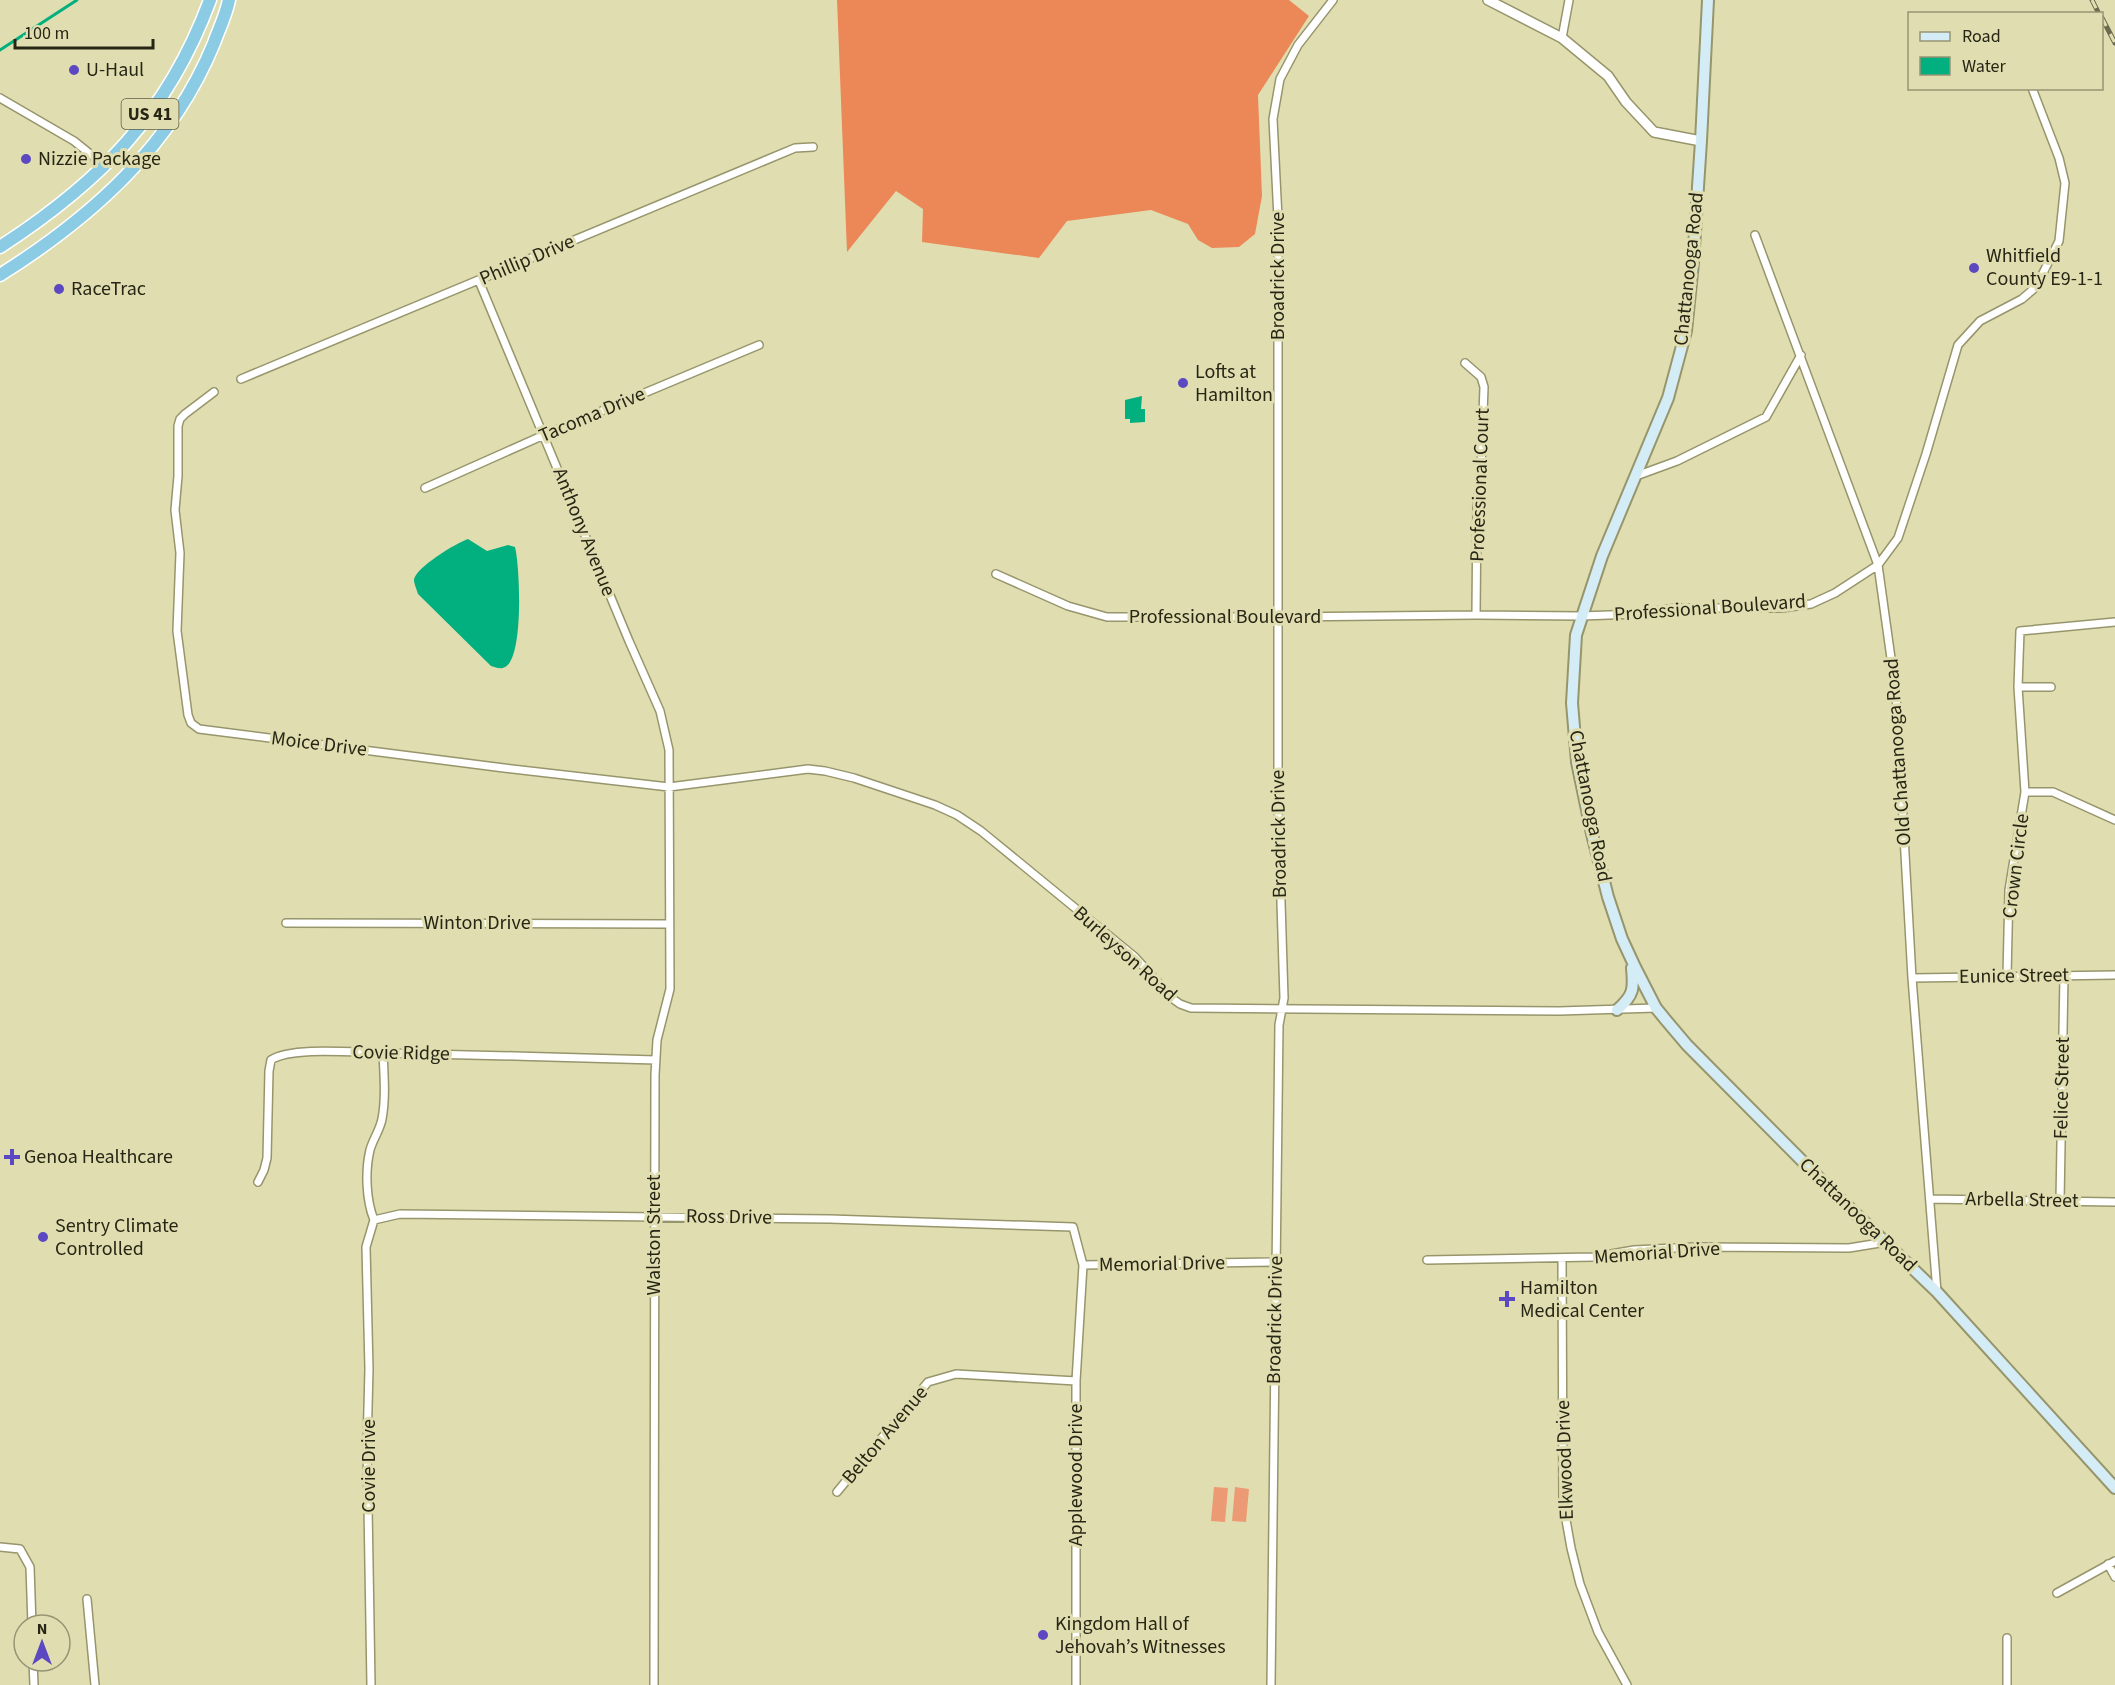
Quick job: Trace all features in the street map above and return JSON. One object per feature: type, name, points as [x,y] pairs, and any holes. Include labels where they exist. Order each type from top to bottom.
[{"type":"highway","name":"US 41","points":[[0,247],[50,213],[105,166],[136,133],[168,88],[189,50],[210,0]]},
{"type":"highway","name":"US 41","points":[[0,275],[77,222],[108,195],[142,158],[181,106],[198,77],[217,35],[229,0]]},
{"type":"main road","name":"Chattanooga Road","points":[[1708,0],[1693,264],[1686,331],[1668,398],[1602,556],[1576,635],[1572,703],[1578,762],[1592,834],[1608,897],[1632,961],[1656,1008],[1687,1045],[1830,1189],[1937,1292],[2115,1488]]},
{"type":"main road","points":[[1617,1010],[1629,1000],[1634,988],[1632,961]]},
{"type":"street","name":"Broadrick Drive","points":[[1271,1685],[1279,1025],[1284,998],[1278,807],[1278,218],[1274,119],[1280,79],[1298,45],[1333,0]]},
{"type":"street","points":[[1488,0],[1562,38],[1608,76],[1626,102],[1654,132],[1701,141]]},
{"type":"street","points":[[1562,38],[1569,0]]},
{"type":"street","name":"Professional Boulevard","points":[[996,574],[1065,604],[1107,617],[1581,616],[1637,614],[1676,608],[1782,608],[1811,604],[1878,565],[1898,538],[1926,454],[1958,345],[1980,321],[2022,299],[2036,287],[2059,241],[2065,183],[2059,158],[2033,90]]},
{"type":"street","points":[[0,98],[74,141],[105,166]]},
{"type":"street","name":"Phillip Drive","points":[[242,379],[795,148],[813,147]]},
{"type":"street","name":"Old Chattanooga Road","points":[[1755,234],[1878,565],[1896,694],[1912,978],[1937,1292]]},
{"type":"street","name":"Anthony Avenue","points":[[479,280],[660,711],[669,750],[669,787]]},
{"type":"street","name":"Tacoma Drive","points":[[425,488],[544,435],[759,345]]},
{"type":"street","points":[[1636,476],[1677,461],[1766,417],[1801,355]]},
{"type":"street","name":"Professional Court","points":[[1465,363],[1481,377],[1484,387],[1481,469],[1477,506],[1476,615]]},
{"type":"street","name":"Moice Drive","points":[[214,392],[185,414],[178,426],[178,476],[175,502],[180,566],[177,631],[191,723],[200,729],[492,767],[669,787]]},
{"type":"street","name":"Crown Circle","points":[[2007,976],[2009,890],[2025,792],[2018,687],[2020,631],[2115,622]]},
{"type":"street","points":[[2018,687],[2051,687]]},
{"type":"street","name":"Burleyson Road","points":[[669,787],[808,769],[842,775],[935,805],[957,815],[1014,858],[1135,957],[1180,1005],[1191,1008],[1409,1011],[1656,1008]]},
{"type":"street","name":"Walston Street","points":[[654,1685],[656,1060],[657,1040],[670,988],[669,787]]},
{"type":"street","name":"Crown Circle","points":[[2025,792],[2053,792],[2115,820]]},
{"type":"street","name":"Winton Drive","points":[[286,923],[668,924]]},
{"type":"street","name":"Felice Street","points":[[2060,1201],[2064,975]]},
{"type":"street","name":"Eunice Street","points":[[1912,978],[2115,975]]},
{"type":"street","name":"Covie Ridge","points":[[258,1182],[267,1158],[269,1071],[272,1060],[278,1056],[294,1053],[496,1054],[656,1060]]},
{"type":"street","points":[[374,1220],[369,1208],[368,1185],[370,1151],[382,1122],[383,1053]]},
{"type":"street","name":"Arbella Street","points":[[1930,1199],[2115,1202]]},
{"type":"street","name":"Ross Drive","points":[[374,1220],[400,1214],[654,1216],[1073,1227],[1083,1265]]},
{"type":"street","name":"Covie Drive","points":[[371,1685],[366,1247],[374,1220]]},
{"type":"street","name":"Memorial Drive","points":[[1427,1260],[1594,1257],[1650,1249],[1695,1247],[1849,1248],[1886,1242]]},
{"type":"street","name":"Elkwood Drive","points":[[1562,1258],[1563,1503],[1580,1584],[1599,1632],[1627,1685]]},
{"type":"street","name":"Memorial Drive","points":[[1083,1265],[1276,1262]]},
{"type":"street","name":"Applewood Drive","points":[[1076,1685],[1076,1381],[1083,1265]]},
{"type":"street","name":"Belton Avenue","points":[[837,1492],[928,1382],[956,1374],[1076,1381]]},
{"type":"street","points":[[0,1547],[20,1549],[30,1567],[32,1613]]},
{"type":"street","points":[[2057,1593],[2111,1562],[2115,1577]]},
{"type":"street","points":[[87,1599],[94,1685]]},
{"type":"street","points":[[2007,1638],[2007,1685]]},
{"type":"shaded area","points":[[837,0],[1289,0],[1309,16],[1258,95],[1262,196],[1255,234],[1239,247],[1212,248],[1198,240],[1188,224],[1151,210],[1067,221],[1039,258],[922,242],[923,209],[896,191],[847,252]]},
{"type":"shaded area","points":[[1214,1487],[1228,1488],[1225,1522],[1211,1521]]},
{"type":"shaded area","points":[[1235,1487],[1249,1489],[1246,1522],[1232,1521]]},
{"type":"water","points":[[1142,396],[1141,409],[1145,409],[1145,422],[1130,423],[1130,419],[1125,419],[1125,400]]},
{"type":"water","points":[[468,539],[487,551],[508,545],[515,547],[519,591],[518,630],[511,660],[503,668],[491,666],[418,594],[414,583],[416,575],[428,563]]},
{"type":"waterway","points":[[0,50],[77,0]]},
{"type":"railway","points":[[2092,0],[2098,12]]},
{"type":"railway","points":[[2103,20],[2115,43]]},
{"type":"place","name":"U-Haul","points":[[74,70]]},
{"type":"place","name":"Nizzie Package","points":[[26,159]]},
{"type":"place","name":"Whitfield County E9-1-1","points":[[1974,268]]},
{"type":"place","name":"RaceTrac","points":[[59,289]]},
{"type":"place","name":"Lofts at Hamilton","points":[[1183,383]]},
{"type":"place","name":"Genoa Healthcare","points":[[12,1157]]},
{"type":"place","name":"Sentry Climate Controlled","points":[[43,1237]]},
{"type":"place","name":"Hamilton Medical Center","points":[[1507,1299]]},
{"type":"place","name":"Kingdom Hall of Jehovah’s Witnesses","points":[[1043,1635]]}]
